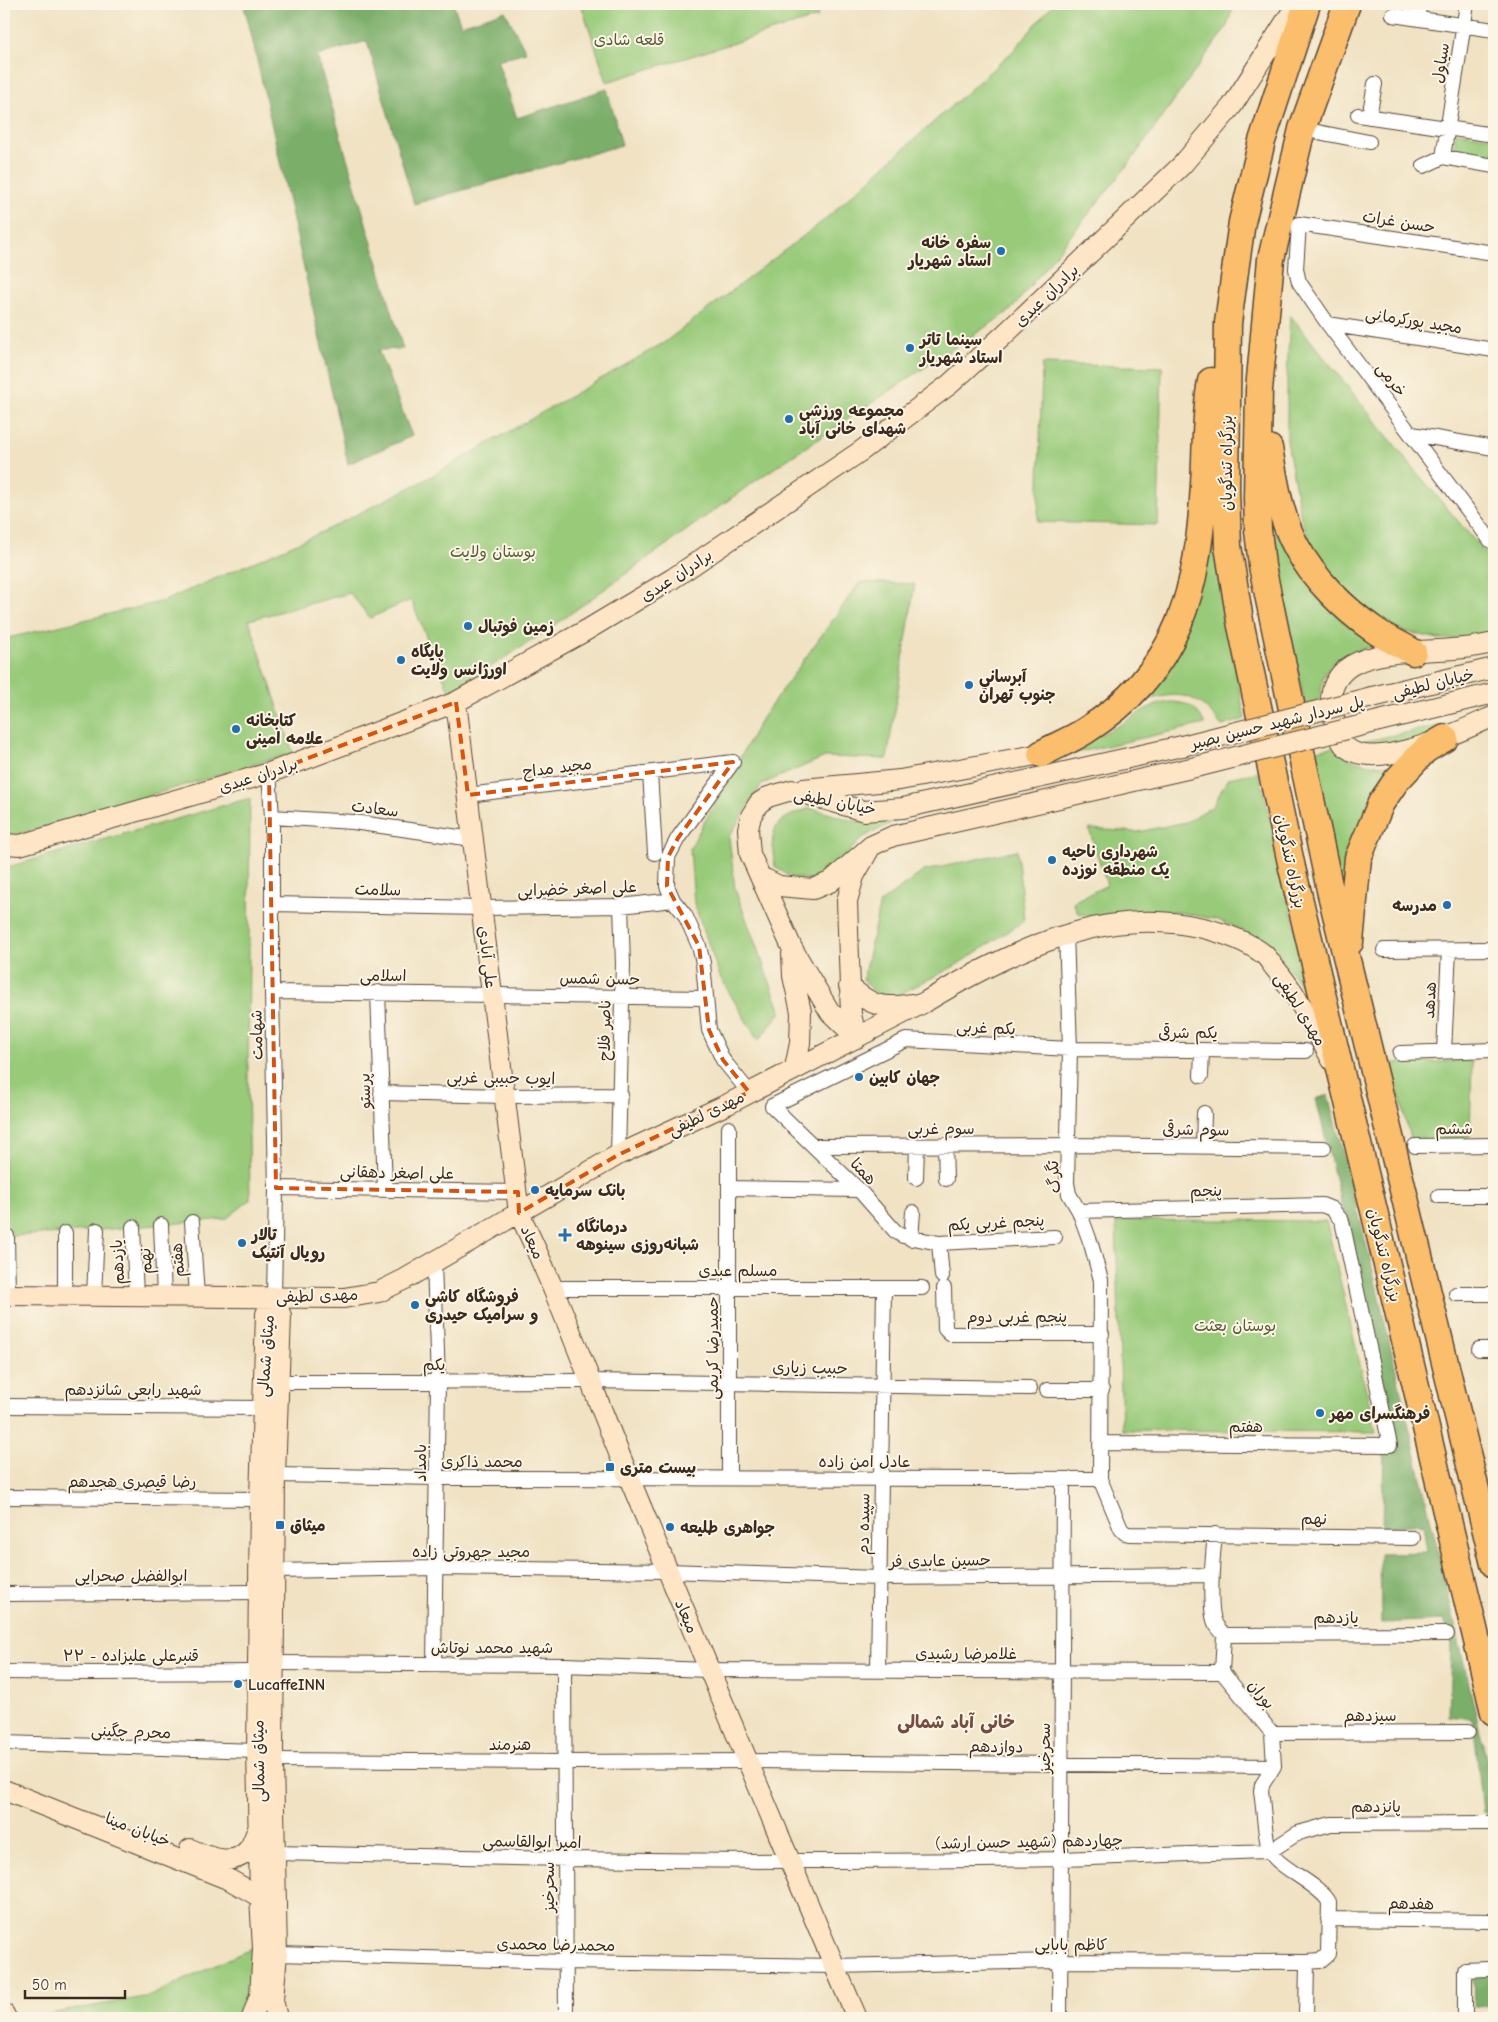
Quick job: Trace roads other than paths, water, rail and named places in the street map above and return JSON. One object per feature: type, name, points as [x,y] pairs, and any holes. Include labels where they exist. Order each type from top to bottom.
[{"type":"highway","name":"بزرگراه تندگویان","points":[[1307,4],[1262,141],[1242,222],[1228,323],[1226,514],[1233,578],[1240,621],[1292,868],[1494,1712]]},
{"type":"highway","name":"بزرگراه تندگویان","points":[[1347,4],[1302,129],[1271,259],[1259,390],[1258,522],[1262,566],[1330,890],[1494,1564]]},
{"type":"highway","points":[[1267,297],[1269,448],[1282,510],[1290,532],[1305,561],[1345,606],[1373,629],[1413,652]]},
{"type":"highway","points":[[1041,754],[1085,731],[1115,709],[1141,685],[1165,653],[1181,620],[1191,589],[1198,552],[1210,385],[1216,353],[1228,323]]},
{"type":"highway","points":[[1348,962],[1358,858],[1380,803],[1396,781],[1425,750],[1445,738]]},
{"type":"main road","name":"برادران عبدی","points":[[4,844],[20,845],[269,773],[456,702],[585,631],[672,579],[861,451],[950,384],[1011,328],[1182,165],[1232,106],[1297,4]]},
{"type":"main road","points":[[1494,643],[1362,660],[1345,670],[1334,684],[1331,701],[1343,743],[1348,749],[1372,756],[1390,755],[1445,738],[1494,716]]},
{"type":"main road","name":"خیابان لطیفی","points":[[1372,697],[1494,668]]},
{"type":"main road","name":"خیابان لطیفی","points":[[1379,721],[1494,693]]},
{"type":"main road","name":"پل سردار شهید حسین بصیر","points":[[1182,746],[1372,697]]},
{"type":"main road","name":"علی آبادی","points":[[456,702],[518,1192],[519,1213]]},
{"type":"main road","name":"پل سردار شهید حسین بصیر","points":[[1200,766],[1379,721]]},
{"type":"main road","name":"خیابان لطیفی","points":[[1182,746],[903,808],[864,810],[792,790],[777,794],[758,803],[751,816],[748,829],[750,854],[761,877],[779,886],[813,889],[830,882],[871,846],[893,836],[1200,766]]},
{"type":"main road","points":[[792,790],[900,780],[1041,754]]},
{"type":"main road","points":[[856,1038],[851,1014],[849,986],[847,901],[854,876],[871,846]]},
{"type":"main road","points":[[761,877],[792,948],[830,1012],[856,1038]]},
{"type":"main road","name":"مهدی لطیفی","points":[[6,1295],[344,1298],[379,1292],[618,1155],[728,1104],[1001,961],[1066,933],[1098,926],[1142,921],[1184,924],[1227,934],[1262,953],[1284,978],[1340,1072]]},
{"type":"main road","points":[[792,948],[793,976],[801,1012],[800,1043],[795,1068]]},
{"type":"main road","points":[[849,986],[863,999],[888,1008],[925,1002]]},
{"type":"main road","name":"میعاد","points":[[519,1213],[554,1288],[589,1382],[789,1861],[857,2018]]},
{"type":"main road","name":"میثاق شمالی","points":[[274,1296],[281,1316],[275,1475],[275,1571],[266,1667],[265,1755],[259,1827],[276,1954],[273,2000],[276,2018]]},
{"type":"main road","name":"میثاق شمالی","points":[[266,1667],[259,1592],[260,1499],[266,1314],[274,1296]]},
{"type":"main road","name":"میثاق شمالی","points":[[252,2018],[260,1995],[268,1897],[276,1853],[265,1755]]},
{"type":"main road","name":"خیابان مینا","points":[[4,1775],[219,1860],[240,1857],[249,1848],[259,1827]]},
{"type":"main road","name":"خیابان مینا","points":[[4,1790],[268,1897]]},
{"type":"main road","points":[[4,2014],[6,2018]]},
{"type":"street","points":[[1418,18],[1419,4]]},
{"type":"street","name":"سیاول","points":[[1443,157],[1467,4]]},
{"type":"street","points":[[1393,15],[1494,30]]},
{"type":"street","points":[[1376,84],[1363,116],[1494,135]]},
{"type":"street","points":[[1302,129],[1369,142]]},
{"type":"street","points":[[1424,166],[1443,157],[1494,166]]},
{"type":"street","name":"حسن غرات","points":[[1299,224],[1494,253]]},
{"type":"street","name":"خرمی","points":[[1299,224],[1296,269],[1299,282],[1328,324],[1491,541],[1494,542]]},
{"type":"street","name":"مجید پورکرمانی","points":[[1328,324],[1494,350]]},
{"type":"street","points":[[1412,434],[1494,448]]},
{"type":"street","name":"مجید مداح","points":[[468,794],[733,762],[678,838],[668,857],[667,886],[674,900]]},
{"type":"street","name":"شهامت","points":[[269,773],[272,817],[272,992],[276,1188],[274,1296]]},
{"type":"street","points":[[650,773],[655,853]]},
{"type":"street","name":"سعادت","points":[[272,817],[353,822],[473,839]]},
{"type":"street","points":[[674,900],[685,915],[699,946],[703,963],[709,1030],[723,1060],[749,1092]]},
{"type":"street","name":"علی اصغر خضرایی","points":[[482,908],[621,906],[674,900]]},
{"type":"street","name":"سلامت","points":[[272,904],[482,908]]},
{"type":"street","name":"ناصر فلاح","points":[[618,1155],[622,997],[621,906]]},
{"type":"street","name":"تگرگ","points":[[1066,933],[1070,1049],[1069,1194],[1079,1211],[1101,1280],[1101,1443]]},
{"type":"street","points":[[1384,950],[1494,949]]},
{"type":"street","name":"هدهد","points":[[1444,1051],[1449,950]]},
{"type":"street","name":"اسلامی","points":[[272,992],[493,994]]},
{"type":"street","name":"پرستو","points":[[378,992],[385,1189]]},
{"type":"street","name":"حسن شمس","points":[[493,994],[706,998]]},
{"type":"street","points":[[856,1038],[866,1058]]},
{"type":"street","name":"یکم غربی","points":[[866,1058],[899,1042],[912,1040],[1070,1049]]},
{"type":"street","name":"یکم شرقی","points":[[1070,1049],[1306,1051]]},
{"type":"street","points":[[1201,1076],[1202,1050]]},
{"type":"street","points":[[1400,1053],[1494,1050]]},
{"type":"street","name":"همتا","points":[[866,1058],[772,1106],[859,1190],[895,1231],[911,1239],[939,1243]]},
{"type":"street","name":"ایوب حبیبی غربی","points":[[381,1093],[506,1096],[620,1095]]},
{"type":"street","points":[[1203,1147],[1204,1113]]},
{"type":"street","name":"حمیدرضا کریمی","points":[[729,1128],[729,1478]]},
{"type":"street","name":"سوم غربی","points":[[814,1146],[1069,1145]]},
{"type":"street","name":"سوم شرقی","points":[[1069,1145],[1324,1148]]},
{"type":"street","name":"ششم","points":[[1415,1146],[1494,1145]]},
{"type":"street","points":[[916,1178],[917,1146]]},
{"type":"street","points":[[945,1146],[946,1179]]},
{"type":"street","name":"علی اصغر دهقانی","points":[[276,1188],[518,1192]]},
{"type":"street","points":[[729,1188],[859,1190]]},
{"type":"street","points":[[1438,1196],[1494,1196]]},
{"type":"street","name":"پنجم","points":[[1079,1211],[1322,1205],[1332,1209],[1342,1220],[1390,1445]]},
{"type":"street","points":[[911,1239],[913,1212]]},
{"type":"street","name":"هفتم","points":[[192,1222],[196,1296]]},
{"type":"street","name":"نهم","points":[[160,1225],[164,1296]]},
{"type":"street","name":"یازدهم","points":[[132,1227],[136,1296]]},
{"type":"street","points":[[94,1296],[97,1230]]},
{"type":"street","points":[[64,1233],[66,1295]]},
{"type":"street","points":[[6,1236],[6,1295]]},
{"type":"street","name":"پنجم غربی یکم","points":[[939,1243],[1055,1237]]},
{"type":"street","name":"پنجم غربی دوم","points":[[939,1243],[945,1329],[950,1334],[1102,1334]]},
{"type":"street","name":"بامداد","points":[[434,1262],[438,1382],[434,1664]]},
{"type":"street","name":"مسلم عبدی","points":[[554,1288],[922,1288]]},
{"type":"street","name":"سپیده دم","points":[[878,1670],[884,1288]]},
{"type":"street","points":[[1456,1294],[1494,1294]]},
{"type":"street","points":[[1478,1349],[1494,1349]]},
{"type":"street","name":"یکم","points":[[279,1382],[589,1382]]},
{"type":"street","name":"حبیب زیاری","points":[[589,1382],[1030,1388]]},
{"type":"street","points":[[1047,1390],[1102,1390]]},
{"type":"street","name":"شهید رابعی شانزدهم","points":[[4,1406],[262,1408]]},
{"type":"street","points":[[1101,1443],[1100,1479],[1121,1529],[1125,1533],[1215,1534],[1212,1575],[1213,1616],[1215,1623],[1224,1636],[1222,1672]]},
{"type":"street","name":"هفتم","points":[[1101,1443],[1390,1445]]},
{"type":"street","name":"محمد ذاکری","points":[[275,1475],[438,1478],[630,1478]]},
{"type":"street","name":"عادل امن زاده","points":[[630,1478],[1100,1479]]},
{"type":"street","name":"سحرخیز","points":[[1060,2018],[1063,1479]]},
{"type":"street","name":"رضا قیصری هجدهم","points":[[4,1497],[260,1499]]},
{"type":"street","name":"نهم","points":[[1215,1534],[1413,1538]]},
{"type":"street","name":"مجید جهروتی زاده","points":[[275,1571],[436,1568],[668,1571]]},
{"type":"street","name":"حسین عابدی‌ فر","points":[[668,1571],[879,1578],[1212,1575]]},
{"type":"street","name":"ابوالفضل صحرایی","points":[[4,1594],[259,1592]]},
{"type":"street","name":"یازدهم","points":[[1224,1636],[1447,1634]]},
{"type":"street","name":"شهید محمد نوتاش","points":[[266,1667],[434,1664],[564,1665],[709,1670]]},
{"type":"street","name":"سحرخیز","points":[[564,1665],[566,2018]]},
{"type":"street","name":"قنبرعلی علیزاده - ۲۲","points":[[4,1672],[93,1674],[266,1667]]},
{"type":"street","name":"غلامرضا رشیدی","points":[[709,1670],[1222,1672]]},
{"type":"street","name":"بوران","points":[[1222,1672],[1272,1733],[1274,1766]]},
{"type":"street","name":"سیزدهم","points":[[1272,1733],[1468,1732]]},
{"type":"street","name":"محرم چگینی","points":[[4,1743],[265,1755]]},
{"type":"street","name":"هنرمند","points":[[265,1755],[565,1762],[747,1761]]},
{"type":"street","name":"دوازدهم","points":[[747,1761],[1274,1766]]},
{"type":"street","points":[[1274,1766],[1262,1785],[1261,1791],[1270,1851],[1286,1867],[1327,1898],[1329,1902],[1328,1954],[1320,1961],[1307,1962],[1306,2018]]},
{"type":"street","name":"پانزدهم","points":[[1270,1851],[1298,1833],[1331,1824],[1488,1823]]},
{"type":"street","name":"چهاردهم (شهید حسن ارشد)","points":[[789,1861],[1061,1859],[1270,1851]]},
{"type":"street","name":"امیر ابوالقاسمی","points":[[276,1853],[565,1860],[789,1861]]},
{"type":"street","name":"هفدهم","points":[[1328,1919],[1494,1921]]},
{"type":"street","name":"محمدرضا محمدی","points":[[276,1954],[566,1962],[834,1966]]},
{"type":"street","name":"کاظم بابایی","points":[[834,1966],[1060,1962],[1307,1962]]},
{"type":"street","points":[[1465,2018],[1465,1970],[1488,1969]]},
{"type":"place","name":"سفره خانه استاد شهریار","points":[[1001,251]]},
{"type":"place","name":"سینما تاتر استاد شهریار","points":[[910,348]]},
{"type":"place","name":"مجموعه ورزشی شهدای خانی آباد","points":[[789,419]]},
{"type":"place","name":"زمین فوتبال","points":[[468,626]]},
{"type":"place","name":"پایگاه اورژانس ولایت","points":[[401,660]]},
{"type":"place","name":"آبرساني جنوب تهران","points":[[969,685]]},
{"type":"place","name":"کتابخانه علامه امینی","points":[[236,729]]},
{"type":"place","name":"شهرداری ناحیه یک منطقه نوزده","points":[[1052,860]]},
{"type":"place","name":"مدرسه","points":[[1447,905]]},
{"type":"place","name":"جهان کابین","points":[[859,1077]]},
{"type":"place","name":"بانک سرمایه","points":[[535,1190]]},
{"type":"place","name":"درمانگاه شبانه‌روزی سینوهه","points":[[565,1235]]},
{"type":"place","name":"تالار رویال آنتیک","points":[[242,1243]]},
{"type":"place","name":"فروشگاه کاشی و سرامیک حیدری","points":[[415,1305]]},
{"type":"place","name":"فرهنگسرای مهر","points":[[1320,1413]]},
{"type":"place","name":"بیست متری","points":[[610,1467]]},
{"type":"place","name":"میثاق","points":[[280,1525]]},
{"type":"place","name":"جواهری طلیعه","points":[[670,1527]]},
{"type":"place","name":"LucaffeINN","points":[[238,1684]]},
{"type":"district","name":"خانی آباد شمالی","points":[[956,1722]]},
{"type":"park label","name":"قلعه شادی","points":[[629,39]]},
{"type":"park label","name":"بوستان ولایت","points":[[493,551]]},
{"type":"park label","name":"بوستان بعثت","points":[[1235,1325]]}]
